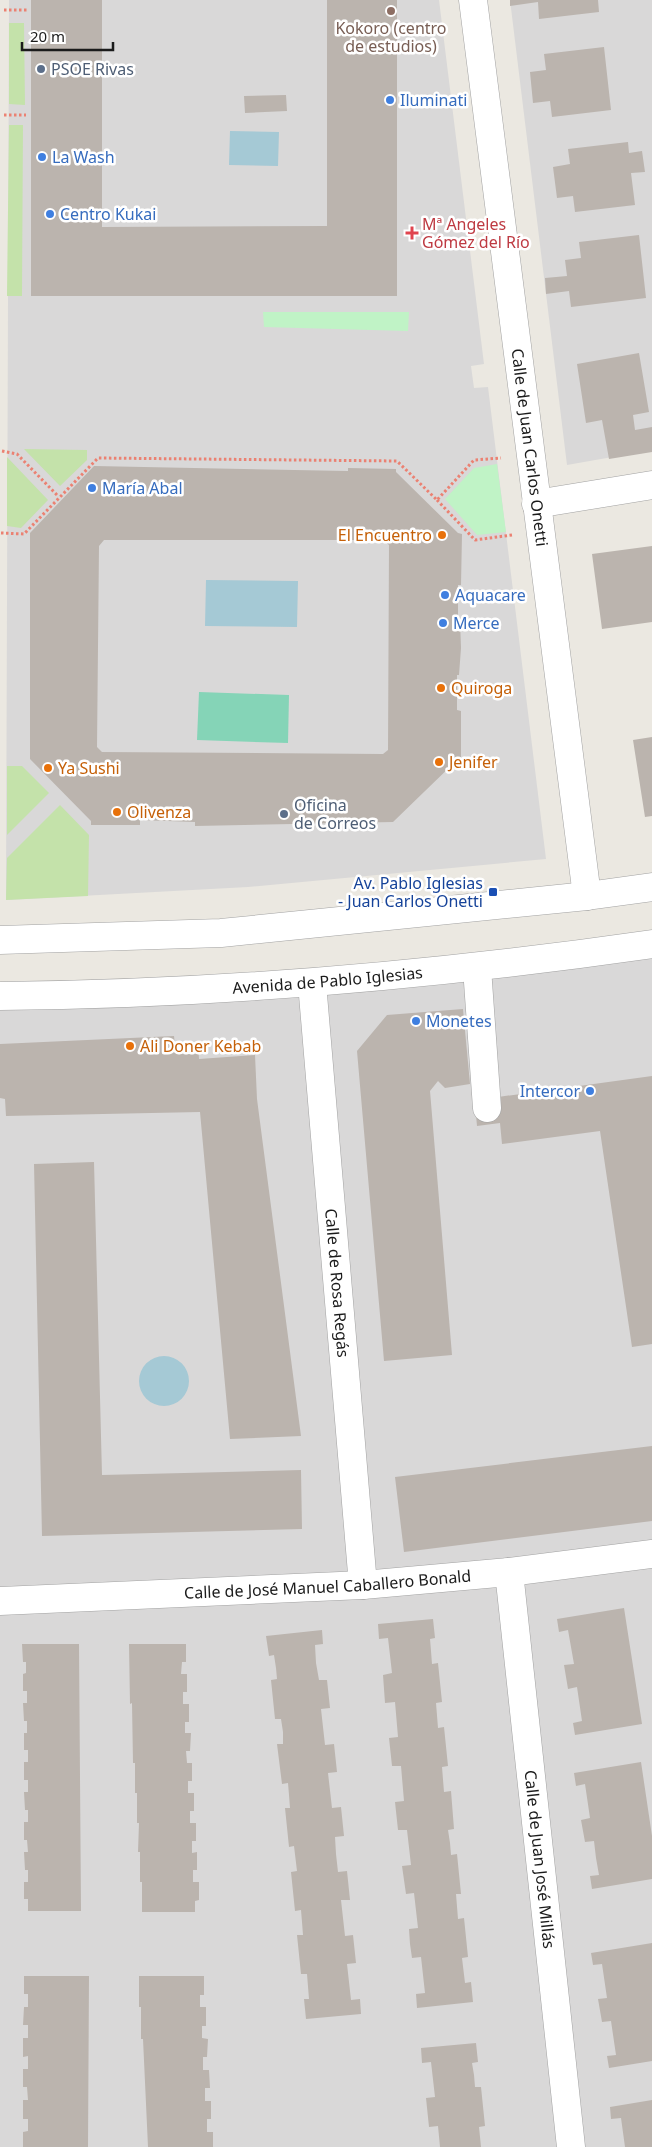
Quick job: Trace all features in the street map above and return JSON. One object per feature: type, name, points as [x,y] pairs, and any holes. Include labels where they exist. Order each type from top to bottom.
[{"type":"street","name":"Calle de Juan Carlos Onetti","points":[[473,0],[587,896]]},
{"type":"street","points":[[536,504],[652,485]]},
{"type":"street","points":[[0,940],[221,933],[652,888]]},
{"type":"street","name":"Avenida de Pablo Iglesias","points":[[0,996],[133,993],[312,982],[478,968],[652,944]]},
{"type":"street","points":[[478,968],[487,1108]]},
{"type":"street","name":"Calle de Rosa Regás","points":[[312,982],[363,1585]]},
{"type":"street","name":"Calle de José Manuel Caballero Bonald","points":[[0,1601],[363,1585],[509,1572],[652,1554]]},
{"type":"street","name":"Calle de Juan José Millás","points":[[509,1572],[570,2147]]},
{"type":"path","points":[[4,10],[27,10]]},
{"type":"path","points":[[4,114],[26,115]]},
{"type":"path","points":[[2,451],[17,454],[58,496]]},
{"type":"path","points":[[1,533],[24,534],[58,496],[98,458],[397,461],[475,540],[516,535]]},
{"type":"path","points":[[437,500],[474,460],[507,458]]},
{"type":"shaded area","points":[[9,0],[439,0],[484,364],[471,366],[474,388],[488,387],[546,859],[248,887],[6,900]]},
{"type":"shaded area","points":[[510,0],[652,0],[652,450],[567,465]]},
{"type":"shaded area","points":[[652,944],[652,2147],[0,2147],[0,996]]},
{"type":"green space","points":[[9,23],[24,23],[25,105],[9,104]]},
{"type":"green space","points":[[9,125],[23,125],[22,296],[7,296]]},
{"type":"green space","points":[[263,312],[409,312],[408,331],[264,327]]},
{"type":"green space","points":[[24,449],[87,450],[87,460],[60,486]]},
{"type":"green space","points":[[7,457],[48,500],[21,528],[7,526]]},
{"type":"green space","points":[[497,464],[506,532],[477,535],[445,499],[474,468]]},
{"type":"green space","points":[[199,692],[289,695],[288,743],[197,740]]},
{"type":"green space","points":[[7,766],[22,766],[49,793],[7,835]]},
{"type":"green space","points":[[60,805],[89,835],[88,896],[6,900],[7,858]]},
{"type":"water","points":[[230,131],[279,132],[278,166],[229,165]]},
{"type":"water","points":[[206,580],[298,581],[297,627],[205,626]]},
{"type":"water","points":[[159,1356],[169,1356],[182,1363],[189,1376],[189,1386],[182,1399],[169,1406],[159,1406],[150,1402],[143,1395],[139,1386],[139,1376],[143,1367],[150,1360]]},
{"type":"building","points":[[31,0],[102,0],[102,227],[327,226],[327,0],[397,0],[397,296],[31,296]]},
{"type":"building","points":[[510,0],[598,0],[599,12],[539,19],[538,2],[510,6]]},
{"type":"building","points":[[604,47],[611,110],[552,117],[550,101],[533,103],[530,72],[546,70],[544,54]]},
{"type":"building","points":[[286,95],[287,111],[245,113],[244,96]]},
{"type":"building","points":[[628,142],[629,153],[642,151],[645,172],[631,173],[635,205],[575,212],[573,196],[557,198],[553,167],[570,164],[568,149]]},
{"type":"building","points":[[639,235],[646,298],[571,307],[569,291],[546,294],[545,278],[567,276],[565,260],[581,258],[579,242]]},
{"type":"building","points":[[639,353],[649,412],[633,415],[635,430],[652,427],[652,452],[609,459],[602,420],[586,423],[577,364]]},
{"type":"building","points":[[94,466],[348,471],[348,468],[396,469],[396,472],[458,533],[462,534],[461,585],[458,585],[458,620],[460,620],[461,648],[459,675],[457,675],[457,710],[461,711],[461,760],[456,761],[393,822],[195,826],[195,822],[140,820],[140,825],[91,825],[91,821],[30,759],[30,533]],"holes":[[[104,540],[384,540],[389,545],[388,750],[383,754],[102,752],[97,747],[99,546]]]},
{"type":"building","points":[[652,546],[652,622],[602,629],[592,554]]},
{"type":"building","points":[[652,737],[652,816],[645,817],[633,740]]},
{"type":"building","points":[[463,1009],[470,1084],[445,1088],[438,1081],[430,1091],[452,1355],[384,1361],[357,1051],[387,1015]]},
{"type":"building","points":[[174,1036],[175,1046],[198,1045],[199,1059],[255,1055],[257,1099],[301,1436],[230,1439],[200,1112],[6,1116],[5,1099],[0,1098],[0,1044]]},
{"type":"building","points":[[652,1076],[652,1344],[632,1347],[600,1131],[502,1144],[500,1123],[477,1126],[476,1115],[498,1097]]},
{"type":"building","points":[[94,1162],[102,1475],[301,1470],[302,1529],[42,1536],[34,1164]]},
{"type":"building","points":[[652,1446],[652,1521],[404,1552],[395,1477]]},
{"type":"building","points":[[624,1608],[642,1724],[575,1735],[573,1723],[582,1721],[577,1687],[568,1689],[564,1665],[574,1664],[568,1630],[559,1632],[557,1619]]},
{"type":"building","points":[[433,1619],[435,1638],[430,1639],[432,1664],[438,1663],[442,1702],[436,1703],[438,1728],[444,1727],[448,1766],[442,1767],[444,1792],[451,1791],[454,1829],[448,1830],[451,1855],[457,1854],[461,1894],[456,1894],[458,1919],[464,1918],[468,1957],[462,1958],[465,1983],[471,1982],[473,2002],[417,2008],[416,1994],[425,1993],[421,1957],[412,1958],[410,1944],[409,1929],[418,1928],[414,1893],[406,1894],[402,1866],[411,1865],[407,1830],[398,1830],[395,1802],[404,1801],[401,1766],[392,1766],[389,1738],[398,1737],[395,1702],[385,1703],[383,1675],[392,1673],[388,1638],[379,1639],[378,1624]]},
{"type":"building","points":[[322,1630],[323,1644],[315,1645],[316,1663],[319,1680],[327,1680],[330,1708],[321,1709],[325,1745],[334,1744],[337,1772],[328,1773],[332,1808],[341,1807],[344,1836],[335,1837],[336,1854],[338,1872],[347,1871],[350,1900],[341,1900],[345,1936],[353,1935],[356,1963],[347,1964],[351,2000],[360,1999],[361,2014],[306,2019],[304,1999],[309,1999],[307,1974],[301,1974],[297,1935],[303,1935],[301,1910],[295,1911],[291,1872],[297,1871],[294,1846],[289,1847],[285,1808],[290,1808],[288,1783],[282,1784],[277,1744],[283,1744],[283,1732],[281,1719],[275,1719],[271,1680],[277,1679],[276,1668],[274,1655],[269,1656],[266,1636]]},
{"type":"building","points":[[22,1644],[79,1644],[81,1911],[28,1911],[28,1899],[24,1899],[24,1882],[28,1882],[28,1870],[25,1870],[24,1852],[28,1852],[27,1840],[24,1840],[24,1822],[28,1822],[28,1810],[25,1810],[24,1792],[28,1792],[28,1780],[24,1780],[24,1762],[28,1762],[28,1750],[24,1750],[24,1733],[27,1733],[27,1721],[24,1721],[23,1703],[27,1703],[27,1691],[23,1691],[23,1674],[26,1673],[26,1662],[23,1662]]},
{"type":"building","points":[[129,1644],[186,1644],[186,1662],[182,1662],[181,1674],[187,1674],[187,1692],[183,1692],[183,1704],[189,1704],[189,1722],[185,1722],[185,1733],[191,1733],[190,1751],[186,1751],[187,1763],[192,1763],[192,1781],[188,1781],[188,1793],[194,1793],[194,1811],[190,1811],[190,1823],[196,1823],[196,1841],[192,1841],[192,1853],[197,1852],[197,1870],[193,1870],[193,1882],[199,1882],[199,1900],[195,1901],[195,1912],[142,1912],[140,1852],[138,1852],[139,1823],[137,1823],[137,1793],[135,1793],[135,1763],[133,1763],[132,1703],[130,1704]]},
{"type":"building","points":[[641,1762],[652,1836],[652,1879],[592,1889],[590,1876],[599,1875],[594,1841],[585,1842],[581,1820],[590,1818],[585,1784],[576,1786],[574,1773]]},
{"type":"building","points":[[652,1943],[652,2061],[609,2068],[607,2056],[616,2055],[611,2021],[602,2022],[598,1999],[607,1998],[602,1964],[593,1965],[591,1953]]},
{"type":"building","points":[[24,1976],[89,1976],[88,2147],[23,2147],[23,2132],[28,2131],[28,2119],[23,2119],[23,2100],[28,2100],[27,2087],[23,2087],[23,2069],[28,2069],[28,2056],[23,2057],[23,2038],[28,2038],[28,2025],[23,2025],[24,2007],[28,2007],[28,1994],[24,1994]]},
{"type":"building","points":[[139,1976],[204,1976],[204,1995],[200,1995],[200,2007],[206,2007],[206,2026],[202,2026],[202,2038],[208,2039],[207,2057],[203,2057],[203,2070],[209,2070],[210,2088],[205,2088],[205,2101],[211,2101],[211,2119],[207,2119],[207,2132],[213,2132],[213,2147],[148,2147],[143,2039],[141,2039],[141,2007],[139,2007]]},
{"type":"building","points":[[476,2043],[478,2062],[472,2063],[475,2087],[481,2087],[485,2126],[479,2127],[481,2147],[440,2147],[438,2126],[429,2127],[426,2098],[435,2097],[431,2062],[422,2063],[421,2048]]},
{"type":"building","points":[[652,2100],[652,2147],[625,2147],[621,2118],[611,2119],[610,2107]]},
{"type":"place","name":"Kokoro (centro de estudios)","points":[[391,11]]},
{"type":"place","name":"PSOE Rivas","points":[[41,69]]},
{"type":"place","name":"Iluminati","points":[[390,100]]},
{"type":"place","name":"La Wash","points":[[42,157]]},
{"type":"place","name":"Centro Kukai","points":[[50,214]]},
{"type":"place","name":"Mª Angeles Gómez del Río","points":[[412,233]]},
{"type":"place","name":"María Abal","points":[[92,488]]},
{"type":"place","name":"El Encuentro","points":[[442,535]]},
{"type":"place","name":"Aquacare","points":[[445,595]]},
{"type":"place","name":"Merce","points":[[443,623]]},
{"type":"place","name":"Quiroga","points":[[441,688]]},
{"type":"place","name":"Jenifer","points":[[439,762]]},
{"type":"place","name":"Ya Sushi","points":[[48,768]]},
{"type":"place","name":"Olivenza","points":[[117,812]]},
{"type":"place","name":"Oficina de Correos","points":[[284,814]]},
{"type":"place","name":"Av. Pablo Iglesias - Juan Carlos Onetti","points":[[493,892]]},
{"type":"place","name":"Monetes","points":[[416,1021]]},
{"type":"place","name":"Ali Doner Kebab","points":[[130,1046]]},
{"type":"place","name":"Intercor","points":[[590,1091]]}]
